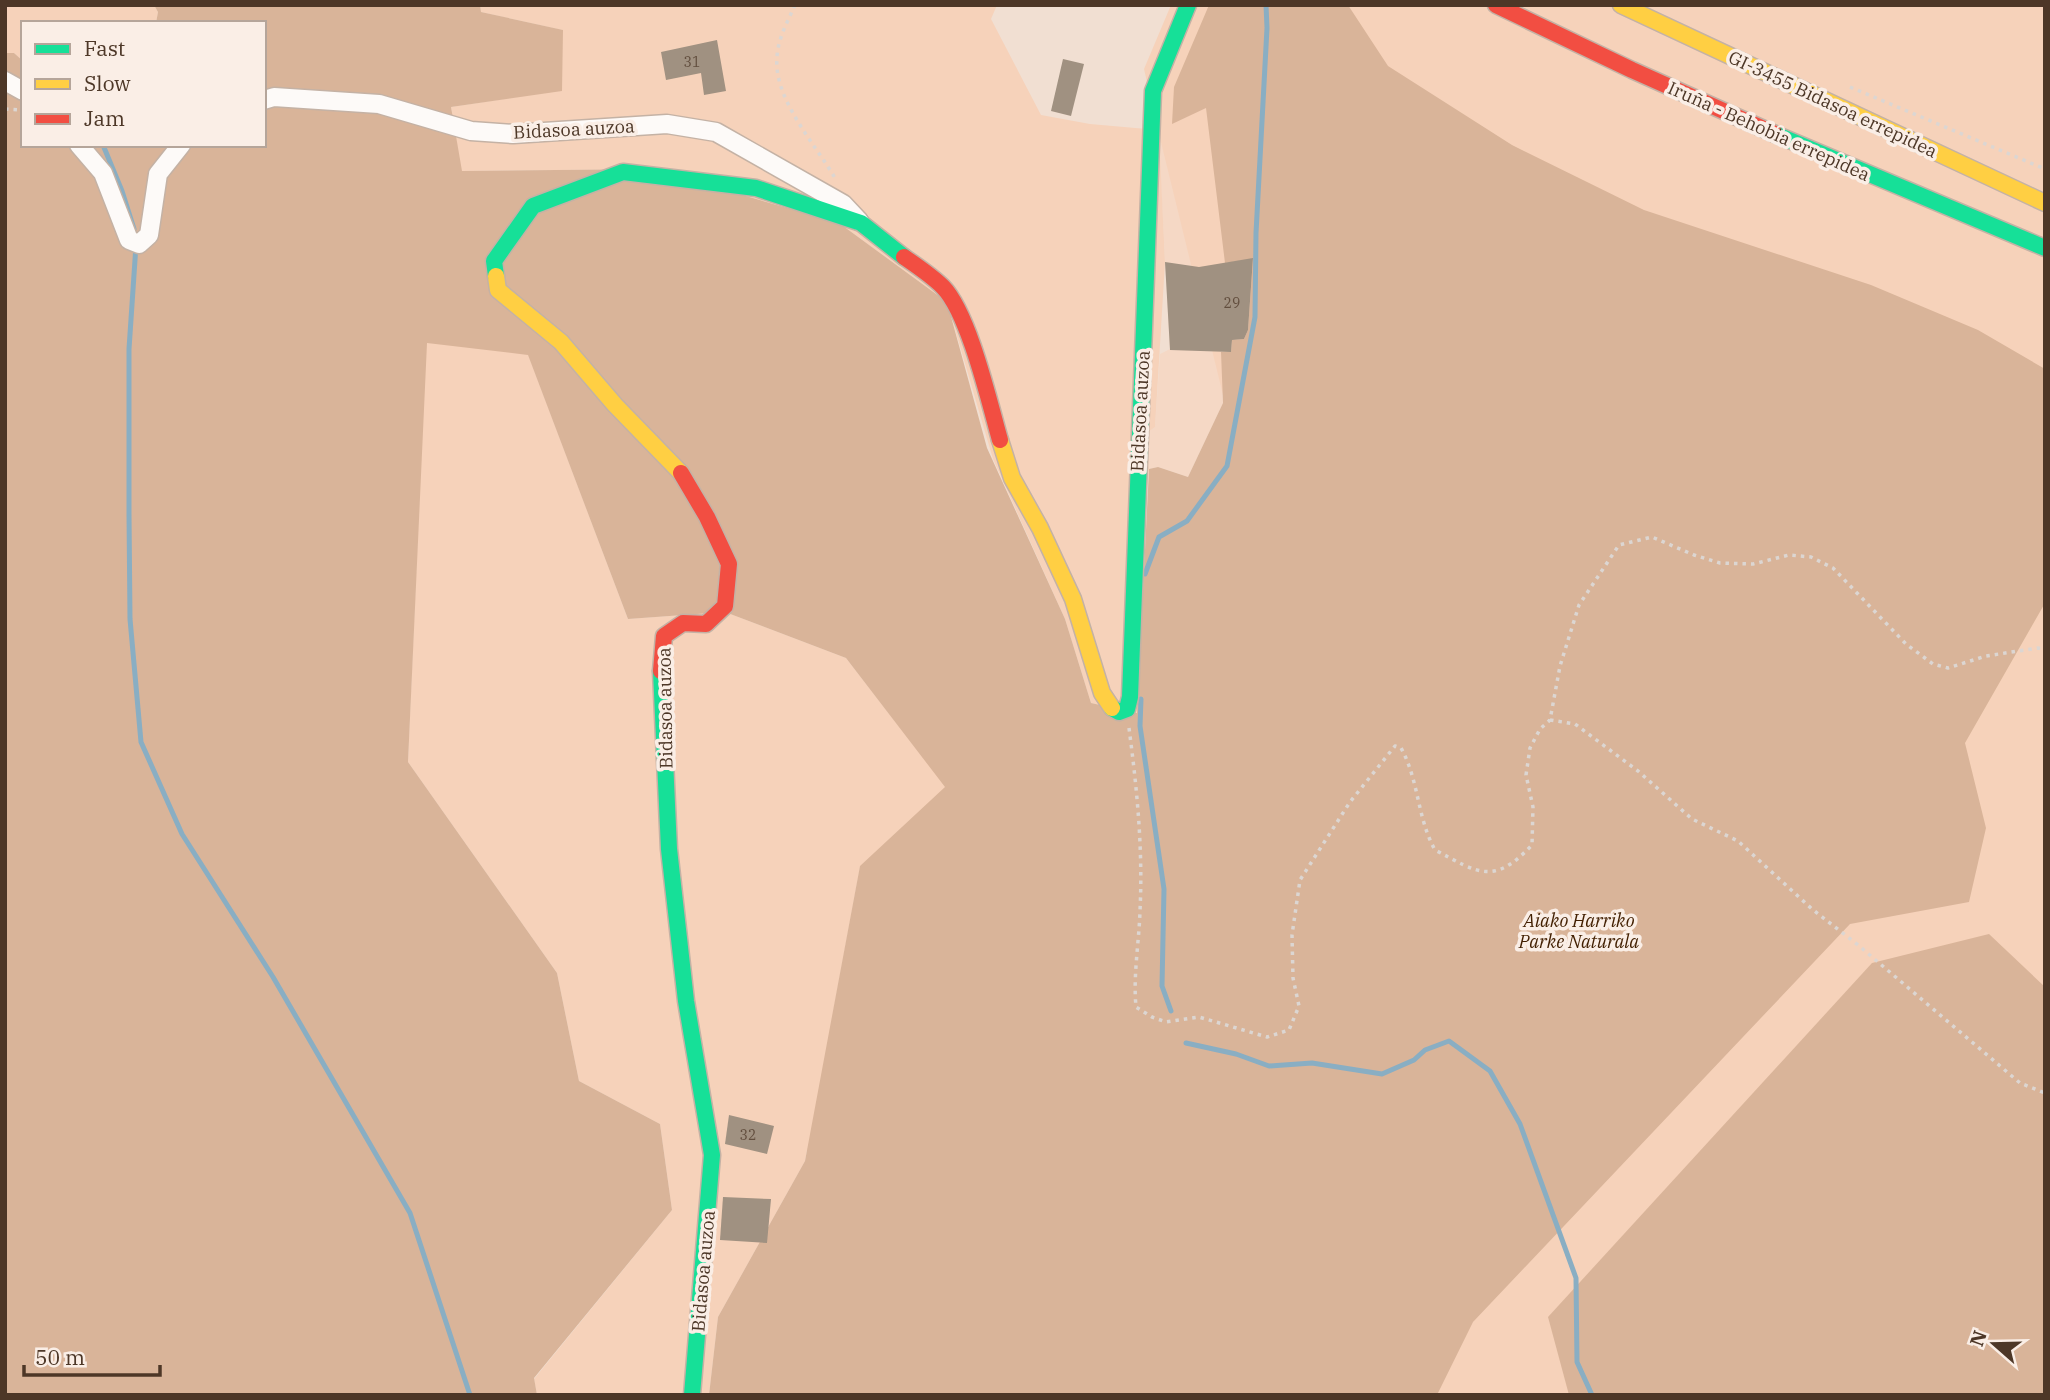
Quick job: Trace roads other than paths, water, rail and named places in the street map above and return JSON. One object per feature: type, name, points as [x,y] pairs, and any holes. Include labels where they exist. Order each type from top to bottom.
[{"type":"main road","name":"Bidasoa auzoa","points":[[692,1395],[712,1155],[686,1002],[669,849],[661,660],[664,636],[683,624],[706,624],[725,606],[729,564],[707,517],[679,470],[615,405],[561,342],[498,290],[494,261],[533,206],[623,173],[756,188],[861,223],[943,287],[956,306],[973,350],[1012,478],[1040,528],[1073,599],[1102,693],[1111,707],[1119,712],[1127,709],[1130,697],[1153,91],[1188,5]]},
{"type":"main road","name":"Iruña - Behobia errepidea","points":[[1496,5],[1735,117],[2045,248]]},
{"type":"main road","name":"GI-3455 Bidasoa errepidea","points":[[1621,5],[2045,203]]},
{"type":"street","points":[[5,81],[21,90]]},
{"type":"street","name":"Bidasoa auzoa","points":[[266,99],[274,97],[379,104],[471,131],[513,134],[667,124],[716,132],[844,204],[861,223]]},
{"type":"street","points":[[81,147],[103,173],[130,240],[139,244],[149,235],[158,174],[179,147]]},
{"type":"waterway","points":[[1145,574],[1159,537],[1187,521],[1227,466],[1255,317],[1266,5]]},
{"type":"waterway","points":[[104,147],[134,229]]},
{"type":"waterway","points":[[136,245],[129,349],[130,619],[141,742],[182,834],[273,977],[410,1213],[470,1395]]},
{"type":"waterway","points":[[1141,699],[1140,726],[1164,889],[1162,986],[1171,1011]]},
{"type":"waterway","points":[[1186,1043],[1236,1054],[1269,1066],[1312,1063],[1382,1074],[1414,1060],[1425,1050],[1449,1041],[1490,1071],[1520,1124],[1576,1278],[1577,1362],[1592,1395]]},
{"type":"park label","name":"Aiako Harriko Parke Naturala","points":[[1579,930]]}]
